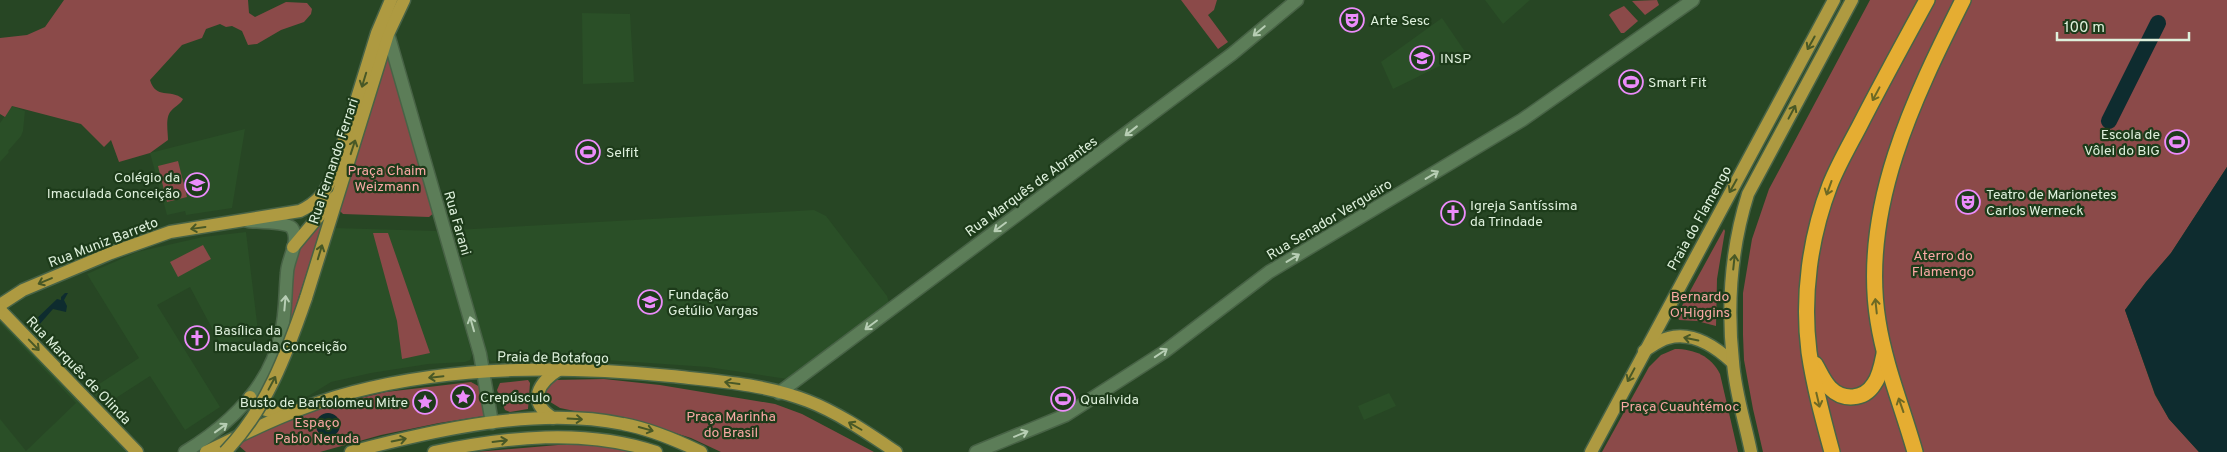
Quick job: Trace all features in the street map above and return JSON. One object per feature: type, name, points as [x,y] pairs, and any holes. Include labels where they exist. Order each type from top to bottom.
[{"type":"highway","points":[[1832,452],[1816,390],[1809,351],[1807,310],[1812,252],[1817,225],[1830,184],[1927,0]]},
{"type":"highway","points":[[1915,452],[1884,354],[1875,300],[1877,241],[1883,201],[1908,118],[1930,66],[1963,0]]},
{"type":"highway","points":[[1809,351],[1828,386],[1840,395],[1855,398],[1862,395],[1875,384],[1884,354]]},
{"type":"main road","points":[[383,34],[391,0]]},
{"type":"main road","points":[[383,34],[404,0]]},
{"type":"main road","name":"Praia do Flamengo","points":[[1590,452],[1834,0]]},
{"type":"main road","points":[[1751,452],[1733,363],[1730,309],[1739,222],[1748,194],[1852,0]]},
{"type":"main road","name":"Rua Fernando Ferrari","points":[[225,452],[246,425],[274,380],[288,349],[306,298],[338,193],[383,34]]},
{"type":"main road","name":"Rua Fernando Ferrari","points":[[246,221],[300,211],[311,206],[323,195],[333,176],[383,34]]},
{"type":"main road","points":[[293,247],[338,193]]},
{"type":"main road","name":"Rua Muniz Barreto","points":[[0,305],[23,290],[111,253],[170,232],[246,221]]},
{"type":"main road","name":"Rua Marquês de Olinda","points":[[0,310],[137,452]]},
{"type":"main road","points":[[1643,352],[1669,338],[1689,337],[1714,347],[1733,363]]},
{"type":"main road","points":[[554,418],[543,410],[538,402],[538,395],[539,388],[544,381],[560,369]]},
{"type":"main road","name":"Praia de Botafogo","points":[[207,452],[286,414],[351,392],[405,380],[485,371],[560,369],[704,380],[756,387],[804,399],[896,452]]},
{"type":"main road","points":[[250,397],[255,405],[263,409],[286,414]]},
{"type":"main road","points":[[351,452],[453,428],[554,418],[598,420],[656,432],[701,452]]},
{"type":"main road","points":[[598,420],[642,447]]},
{"type":"main road","points":[[434,452],[506,440],[567,437],[642,447],[656,452]]},
{"type":"main road","points":[[207,452],[229,447],[240,452]]},
{"type":"street","name":"Rua Marquês de Abrantes","points":[[780,393],[1232,54],[1297,0]]},
{"type":"street","name":"Rua Senador Vergueiro","points":[[976,452],[1066,415],[1164,352],[1269,272],[1522,120],[1692,0]]},
{"type":"street","name":"Rua Farani","points":[[383,34],[485,371],[492,423]]},
{"type":"street","name":"Rua Muniz Barreto","points":[[246,221],[288,225],[294,232],[293,247]]},
{"type":"street","points":[[185,452],[227,423],[250,397],[271,362],[281,335],[287,273],[293,247]]},
{"type":"shaded area","points":[[1485,0],[1530,0],[1503,24]]},
{"type":"shaded area","points":[[582,13],[630,14],[634,82],[583,84]]},
{"type":"shaded area","name":"INSP","points":[[1442,18],[1466,53],[1393,89],[1381,62]]},
{"type":"shaded area","points":[[12,106],[25,111],[23,131],[0,162],[0,123]]},
{"type":"shaded area","name":"Colégio da Imaculada Conceição","points":[[245,129],[232,208],[186,215],[185,211],[167,215],[150,153]]},
{"type":"shaded area","points":[[814,210],[826,216],[887,296],[889,303],[888,307],[787,379],[708,367],[576,358],[491,361],[488,358],[453,234],[455,230]]},
{"type":"shaded area","points":[[334,228],[436,231],[440,233],[472,355],[470,360],[465,362],[428,364],[371,373],[331,382],[310,395],[281,407],[267,405],[280,381]]},
{"type":"shaded area","points":[[246,232],[258,331],[223,349],[190,287],[157,305],[220,407],[185,430],[150,376],[105,405],[90,390],[139,358],[87,274],[137,252],[203,237]]},
{"type":"shaded area","points":[[0,320],[129,452],[0,452],[0,419],[26,451],[76,403],[0,323]]},
{"type":"shaded area","points":[[1389,393],[1396,406],[1364,420],[1358,406]]},
{"type":"green space","points":[[64,0],[248,0],[249,13],[255,17],[286,2],[307,3],[312,9],[311,14],[304,22],[281,30],[257,44],[248,45],[242,31],[232,26],[226,27],[220,24],[206,29],[202,38],[182,45],[150,80],[156,90],[173,94],[183,99],[169,114],[167,121],[168,140],[150,153],[119,162],[111,140],[104,147],[81,124],[12,106],[5,117],[0,114],[0,38],[27,35],[45,27]]},
{"type":"green space","points":[[1181,0],[1217,0],[1214,10],[1208,15],[1228,42],[1218,49]]},
{"type":"green space","points":[[1657,0],[1659,5],[1645,15],[1632,1]]},
{"type":"green space","name":"Aterro do Flamengo","points":[[1870,0],[2227,0],[2227,167],[2171,253],[2125,310],[2155,395],[2169,419],[2199,452],[1763,452],[1744,360],[1743,293],[1752,239],[1769,189]]},
{"type":"green space","points":[[1624,6],[1638,21],[1624,33],[1621,33],[1609,15]]},
{"type":"green space","name":"Praça Chaim Weizmann","points":[[388,54],[435,212],[429,217],[343,214],[339,210]]},
{"type":"green space","points":[[178,161],[187,197],[167,202],[158,166]]},
{"type":"green space","points":[[328,207],[289,327],[292,270],[297,251]]},
{"type":"green space","name":"Bernardo O'Higgins","points":[[1724,229],[1717,279],[1716,326],[1697,321],[1679,320],[1677,315]]},
{"type":"green space","points":[[373,233],[388,233],[430,353],[402,359],[397,321]]},
{"type":"green space","points":[[203,245],[211,259],[178,277],[170,262]]},
{"type":"green space","name":"Praça Cuauhtémoc","points":[[1675,349],[1689,350],[1707,358],[1720,374],[1738,452],[1602,452],[1649,367],[1661,355]]},
{"type":"green space","name":"Praça Marinha do Brasil","points":[[604,379],[660,385],[775,404],[802,414],[874,452],[721,452],[691,438],[666,430],[560,408],[547,400],[544,389],[555,380]]},
{"type":"green space","points":[[528,380],[530,383],[528,409],[510,412],[505,410],[497,390],[500,383]]},
{"type":"green space","name":"Espaço Pablo Neruda","points":[[471,382],[480,387],[484,416],[381,435],[320,452],[246,452],[238,445],[238,441],[319,408],[386,392]]},
{"type":"green space","points":[[558,445],[602,445],[635,452],[475,452]]},
{"type":"water","points":[[2227,167],[2227,452],[2199,452],[2169,419],[2155,394],[2125,310],[2171,253]]},
{"type":"water","points":[[65,293],[68,293],[64,300],[67,306],[66,312],[53,309],[39,325],[34,321],[57,299],[61,300]]},
{"type":"water","points":[[328,413],[337,416],[340,425],[337,434],[328,437],[319,434],[316,425],[319,416]]},
{"type":"waterway","points":[[2109,121],[2158,23]]},
{"type":"place","name":"Arte Sesc","points":[[1352,20]]},
{"type":"place","name":"INSP","points":[[1422,58]]},
{"type":"place","name":"Smart Fit","points":[[1631,82]]},
{"type":"place","name":"Escola de Vôlei do BIG","points":[[2177,142]]},
{"type":"place","name":"Selfit","points":[[588,152]]},
{"type":"place","name":"Colégio da Imaculada Conceição","points":[[197,185]]},
{"type":"place","name":"Teatro de Marionetes Carlos Werneck","points":[[1968,202]]},
{"type":"place","name":"Igreja Santíssima da Trindade","points":[[1453,213]]},
{"type":"place","name":"Fundação Getúlio Vargas","points":[[650,302]]},
{"type":"place","name":"Basílica da Imaculada Conceição","points":[[197,338]]},
{"type":"place","name":"Crepúsculo","points":[[463,397]]},
{"type":"place","name":"Qualivida","points":[[1063,399]]},
{"type":"place","name":"Busto de Bartolomeu Mitre","points":[[425,402]]}]
